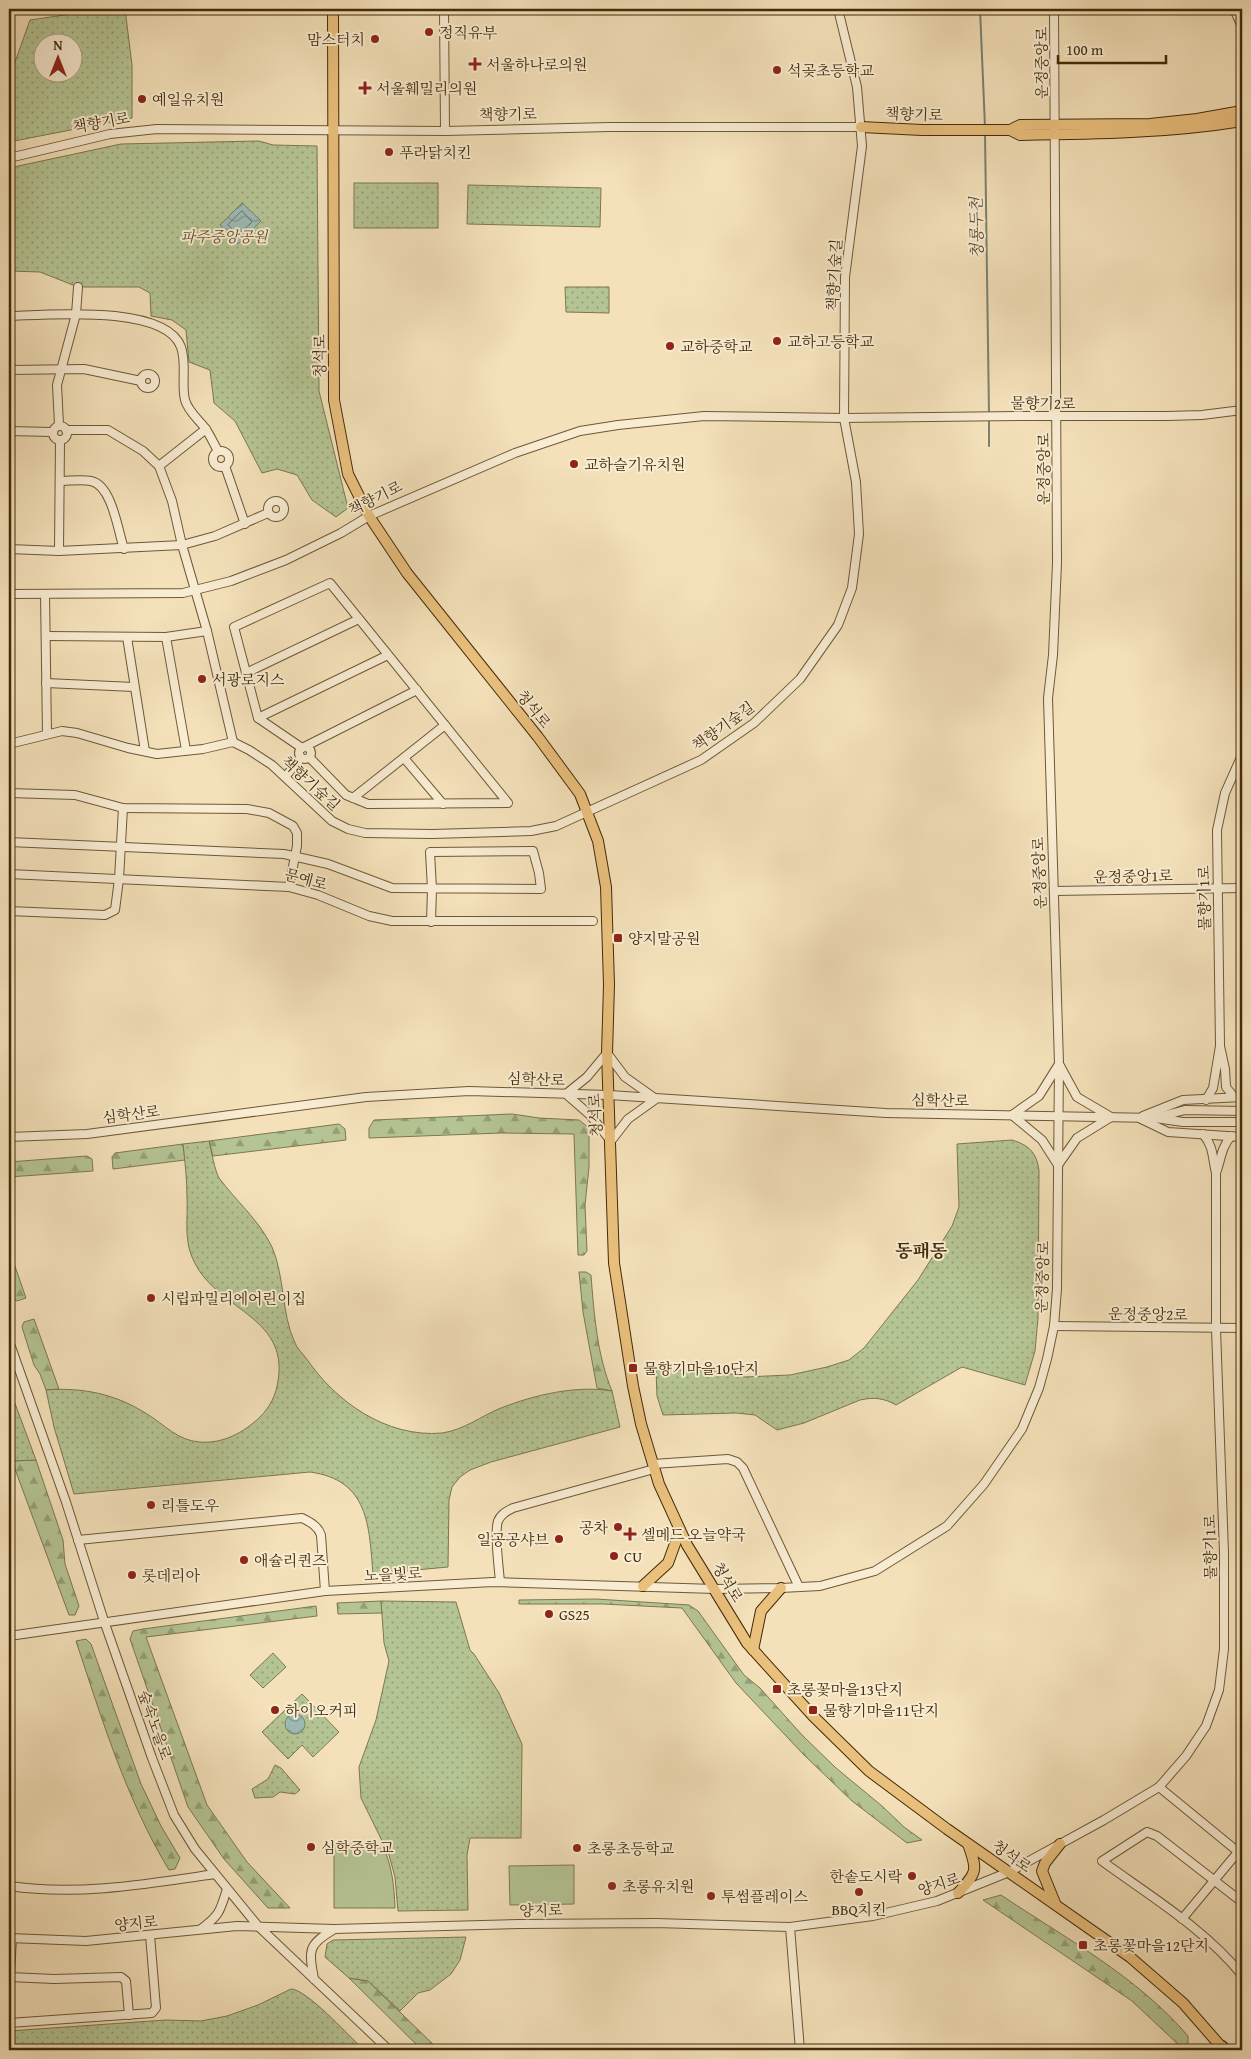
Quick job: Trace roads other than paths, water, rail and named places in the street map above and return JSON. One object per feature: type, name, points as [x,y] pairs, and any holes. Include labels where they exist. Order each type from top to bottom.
[{"type":"main road","name":"청석로","points":[[333,9],[334,400],[348,474],[368,516],[407,573],[538,737],[580,794],[598,841],[606,887],[609,985],[607,1053],[614,1263],[633,1386],[659,1484],[687,1545],[747,1643],[813,1716],[869,1771],[968,1844],[1130,1957],[1183,2003],[1223,2049]]},
{"type":"main road","name":"책향기로","points":[[861,126],[1010,130],[1020,135],[1054,130],[1197,119],[1242,111]]},
{"type":"main road","name":"책향기로","points":[[1054,130],[1152,132],[1199,128],[1242,121]]},
{"type":"main road","points":[[643,1586],[668,1563],[680,1530]]},
{"type":"main road","points":[[753,1650],[761,1611],[781,1588]]},
{"type":"main road","points":[[958,1893],[973,1877],[975,1864],[968,1844]]},
{"type":"main road","points":[[1056,1904],[1042,1871],[1045,1863],[1060,1844]]},
{"type":"street","points":[[444,9],[445,131]]},
{"type":"street","name":"책향기숲길","points":[[233,742],[249,750],[272,766],[332,821],[348,829],[365,833],[432,834],[531,831],[556,826],[701,760],[754,723],[800,679],[838,625],[852,588],[858,534],[856,482],[844,418],[845,277],[862,146],[857,86],[838,9]]},
{"type":"street","name":"운정중앙로","points":[[781,1588],[820,1586],[875,1571],[947,1526],[984,1484],[1022,1428],[1038,1388],[1054,1326],[1057,1289],[1059,1064],[1048,698],[1053,655],[1057,563],[1054,9]]},
{"type":"street","points":[[1234,9],[1242,27]]},
{"type":"street","name":"책향기로","points":[[9,158],[132,131],[248,129],[445,131],[619,127],[861,126]]},
{"type":"street","points":[[9,431],[52,432],[59,425],[57,392],[61,369],[76,314],[78,286]]},
{"type":"street","points":[[9,316],[76,314],[122,317],[162,328],[172,334],[181,348],[184,398],[187,407],[206,429],[218,451]]},
{"type":"street","points":[[9,370],[84,369],[141,381]]},
{"type":"street","name":"물향기2로","points":[[844,418],[1168,416],[1202,415],[1242,410]]},
{"type":"street","name":"책향기로","points":[[9,594],[183,593],[231,581],[286,560],[341,533],[368,516],[515,453],[580,431],[704,416],[844,418]]},
{"type":"street","points":[[59,425],[63,426],[66,430],[66,437],[60,440]]},
{"type":"street","points":[[159,466],[206,429]]},
{"type":"street","points":[[9,744],[62,731],[77,732],[157,754],[233,742],[207,631],[182,545],[172,501],[159,466],[143,451],[108,430],[66,430]]},
{"type":"street","points":[[52,432],[60,440]]},
{"type":"street","points":[[59,551],[60,440]]},
{"type":"street","points":[[218,451],[223,451],[229,457],[229,462],[225,466],[217,466],[213,462],[214,455],[218,451]]},
{"type":"street","points":[[225,466],[245,524]]},
{"type":"street","points":[[60,481],[91,481],[101,486],[109,498],[124,549]]},
{"type":"street","points":[[9,549],[59,551],[182,545],[215,536],[268,512]]},
{"type":"street","points":[[330,583],[508,804],[368,804],[346,795],[310,758],[311,750],[303,748],[258,718],[234,627],[330,583]]},
{"type":"street","points":[[45,594],[47,734]]},
{"type":"street","points":[[246,673],[359,619]]},
{"type":"street","points":[[46,636],[166,637],[207,631]]},
{"type":"street","points":[[127,637],[145,751]]},
{"type":"street","points":[[166,637],[186,750]]},
{"type":"street","points":[[258,718],[388,655]]},
{"type":"street","points":[[46,683],[134,686]]},
{"type":"street","points":[[301,758],[299,754],[303,748],[417,690]]},
{"type":"street","points":[[353,798],[445,725]]},
{"type":"street","name":"물향기1로","points":[[1220,1046],[1216,849],[1220,811],[1231,778],[1242,755]]},
{"type":"street","points":[[301,758],[307,760],[310,758]]},
{"type":"street","points":[[285,777],[301,758]]},
{"type":"street","points":[[404,758],[443,804]]},
{"type":"street","points":[[9,793],[84,796],[124,808],[259,810],[278,816],[293,826],[297,833],[289,887]]},
{"type":"street","points":[[9,911],[105,915],[115,910],[120,879],[124,808]]},
{"type":"street","points":[[9,842],[266,852],[295,856],[328,864],[392,888],[432,889],[541,889],[533,851],[430,852],[432,889],[431,922]]},
{"type":"street","name":"문예로","points":[[9,874],[289,887],[318,895],[381,919],[431,922],[593,921]]},
{"type":"street","name":"운정중앙1로","points":[[1054,891],[1242,888]]},
{"type":"street","points":[[1220,1046],[1225,1069],[1226,1087],[1238,1097]]},
{"type":"street","points":[[1206,1100],[1213,1088],[1220,1046]]},
{"type":"street","points":[[607,1053],[625,1077],[656,1099],[628,1119],[611,1141],[590,1115],[566,1094],[587,1077],[607,1053]]},
{"type":"street","points":[[1059,1064],[1077,1097],[1111,1117],[1078,1138],[1058,1165],[1042,1140],[1012,1116],[1045,1090],[1059,1064]]},
{"type":"street","name":"심학산로","points":[[9,1137],[87,1134],[366,1097],[470,1092],[609,1095],[886,1113],[1155,1118]]},
{"type":"street","points":[[1139,1118],[1183,1100],[1238,1097]]},
{"type":"street","points":[[1155,1118],[1185,1110],[1241,1111]]},
{"type":"street","points":[[1139,1118],[1168,1132],[1242,1137]]},
{"type":"street","points":[[1155,1118],[1183,1122],[1242,1122]]},
{"type":"street","points":[[1203,1134],[1212,1148],[1212,1159],[1216,1173]]},
{"type":"street","points":[[1216,1173],[1222,1150],[1232,1136]]},
{"type":"street","name":"물향기1로","points":[[1060,1844],[1160,1787],[1186,1756],[1206,1726],[1219,1690],[1224,1649],[1224,1553],[1216,1328],[1216,1173]]},
{"type":"street","name":"운정중앙2로","points":[[1054,1326],[1242,1328]]},
{"type":"street","name":"숲속노을로","points":[[9,1341],[63,1492],[104,1621],[174,1815],[195,1849],[258,1926],[389,2050]]},
{"type":"street","points":[[500,1582],[497,1530],[498,1522],[503,1513],[513,1508],[654,1466],[728,1459],[737,1462],[743,1468],[799,1587]]},
{"type":"street","points":[[78,1540],[302,1518],[319,1530],[321,1535],[325,1591]]},
{"type":"street","name":"노을빛로","points":[[9,1636],[325,1591],[500,1582],[781,1588]]},
{"type":"street","points":[[1160,1787],[1240,1854],[1215,1879],[1182,1919]]},
{"type":"street","points":[[1242,1902],[1215,1879],[1157,1836],[1146,1832],[1102,1862],[1182,1919],[1212,1944],[1242,1975]]},
{"type":"street","name":"양지로","points":[[10,1938],[86,1941],[237,1926],[334,1929],[646,1923],[790,1928],[873,1916],[937,1901],[1009,1872],[1060,1844]]},
{"type":"street","points":[[9,1886],[55,1890],[88,1890],[215,1874]]},
{"type":"street","points":[[200,1930],[220,1913],[227,1889]]},
{"type":"street","points":[[790,1928],[800,2050]]},
{"type":"street","points":[[314,1979],[310,1952],[318,1939],[334,1929]]},
{"type":"street","points":[[9,2023],[152,2013],[156,2008],[150,1935]]},
{"type":"street","points":[[9,1992],[10,1938]]},
{"type":"street","points":[[9,1977],[54,1979],[121,1977],[126,1981],[129,2015]]},
{"type":"water","points":[[242,203],[261,221],[238,244],[220,225]]},
{"type":"water","points":[[295,1714],[302,1717],[305,1724],[302,1731],[295,1734],[288,1731],[285,1724],[288,1717]]},
{"type":"waterway","name":"청룡두천","points":[[980,9],[985,127]]},
{"type":"waterway","name":"청룡두천","points":[[985,134],[989,414]]},
{"type":"waterway","name":"청룡두천","points":[[989,419],[989,446]]},
{"type":"place","name":"정직유부","points":[[429,32]]},
{"type":"place","name":"맘스터치","points":[[375,39]]},
{"type":"place","name":"서울하나로의원","points":[[475,64]]},
{"type":"place","name":"석곶초등학교","points":[[777,70]]},
{"type":"place","name":"서울훼밀리의원","points":[[365,88]]},
{"type":"place","name":"예일유치원","points":[[142,99]]},
{"type":"place","name":"푸라닭치킨","points":[[389,152]]},
{"type":"place","name":"교하고등학교","points":[[777,341]]},
{"type":"place","name":"교하중학교","points":[[670,346]]},
{"type":"place","name":"교하슬기유치원","points":[[574,464]]},
{"type":"place","name":"서광로지스","points":[[202,679]]},
{"type":"place","name":"양지말공원","points":[[618,938]]},
{"type":"place","name":"시립파밀리에어린이집","points":[[151,1298]]},
{"type":"place","name":"물향기마을10단지","points":[[633,1368]]},
{"type":"place","name":"리틀도우","points":[[151,1505]]},
{"type":"place","name":"공차","points":[[618,1527]]},
{"type":"place","name":"셀메드 오늘약국","points":[[630,1534]]},
{"type":"place","name":"일공공샤브","points":[[559,1539]]},
{"type":"place","name":"CU","points":[[614,1556]]},
{"type":"place","name":"애슐리퀸즈","points":[[244,1560]]},
{"type":"place","name":"롯데리아","points":[[132,1575]]},
{"type":"place","name":"GS25","points":[[549,1614]]},
{"type":"place","name":"초롱꽃마을13단지","points":[[777,1689]]},
{"type":"place","name":"하이오커피","points":[[275,1710]]},
{"type":"place","name":"물향기마을11단지","points":[[813,1710]]},
{"type":"place","name":"심학중학교","points":[[311,1847]]},
{"type":"place","name":"초롱초등학교","points":[[577,1848]]},
{"type":"place","name":"한솥도시락","points":[[912,1876]]},
{"type":"place","name":"초롱유치원","points":[[612,1886]]},
{"type":"place","name":"BBQ치킨","points":[[859,1892]]},
{"type":"place","name":"투썸플레이스","points":[[711,1896]]},
{"type":"place","name":"초롱꽃마을12단지","points":[[1083,1945]]},
{"type":"district","name":"동패동","points":[[921,1250]]},
{"type":"park label","name":"파주중앙공원","points":[[224,236]]}]
